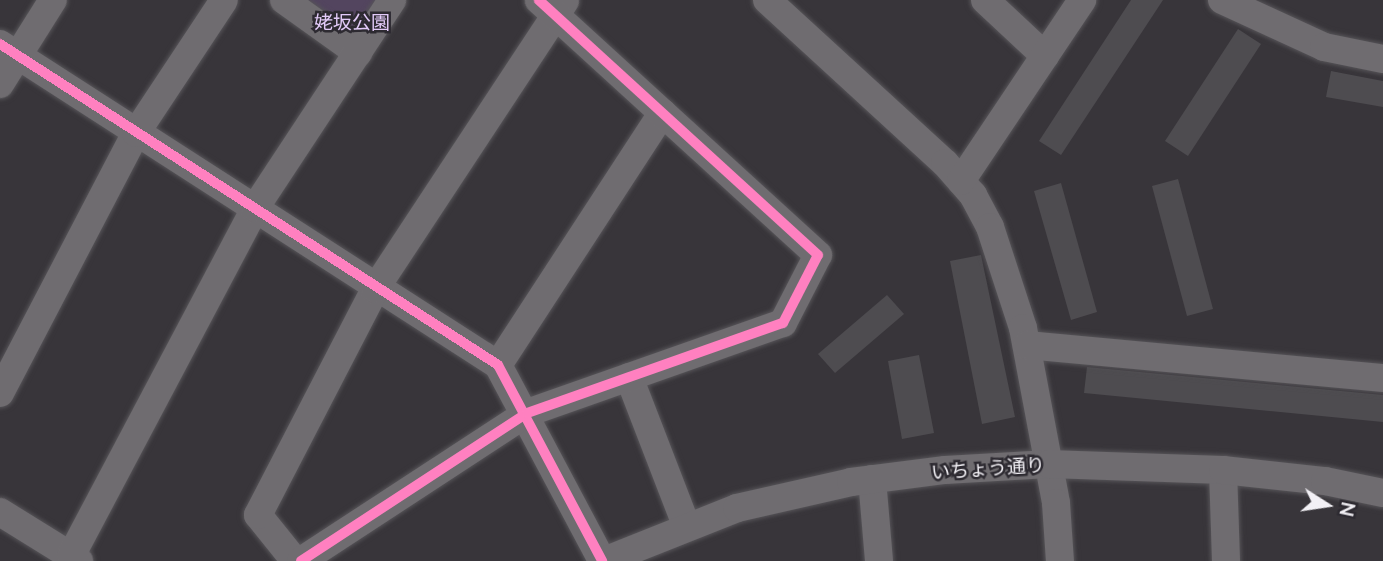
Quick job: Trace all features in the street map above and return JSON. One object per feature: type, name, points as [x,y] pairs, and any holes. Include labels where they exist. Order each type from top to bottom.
[{"type":"street","points":[[0,84],[8,50],[53,0]]},
{"type":"street","points":[[0,393],[136,133],[224,0]]},
{"type":"street","points":[[284,0],[358,54]]},
{"type":"street","points":[[0,512],[75,559],[255,208],[392,0]]},
{"type":"street","points":[[767,0],[961,181],[990,227],[1008,273],[1027,345],[1049,464],[1060,561]]},
{"type":"street","points":[[985,0],[1045,56]]},
{"type":"street","points":[[961,181],[1082,0]]},
{"type":"street","points":[[1222,0],[1324,47],[1383,59]]},
{"type":"street","points":[[295,561],[258,515],[375,289],[554,5],[662,113],[818,255],[783,323],[527,413],[301,561]]},
{"type":"street","points":[[8,50],[255,208],[375,289],[498,365],[527,413],[603,561]]},
{"type":"street","points":[[498,365],[662,113]]},
{"type":"street","points":[[1027,345],[1383,378]]},
{"type":"street","points":[[629,377],[687,527]]},
{"type":"street","name":"いちょう通り","points":[[603,561],[737,508],[872,479],[1049,464],[1223,470],[1325,481],[1383,494]]},
{"type":"street","points":[[1223,470],[1226,561]]},
{"type":"street","points":[[872,479],[879,561]]},
{"type":"green space","name":"姥坂公園","points":[[284,0],[392,0],[358,53]]},
{"type":"building","points":[[1131,0],[1163,0],[1061,155],[1039,141]]},
{"type":"building","points":[[1238,29],[1261,44],[1188,156],[1165,141]]},
{"type":"building","points":[[1331,71],[1383,81],[1383,107],[1326,97]]},
{"type":"building","points":[[1178,179],[1213,309],[1187,316],[1152,186]]},
{"type":"building","points":[[1061,183],[1097,312],[1071,320],[1034,191]]},
{"type":"building","points":[[981,255],[1015,417],[982,424],[950,261]]},
{"type":"building","points":[[887,295],[904,314],[835,373],[818,354]]},
{"type":"building","points":[[919,355],[934,433],[902,439],[888,361]]},
{"type":"building","points":[[1087,367],[1383,395],[1383,422],[1084,393]]},
{"type":"cycle path","points":[[301,561],[527,413],[783,323],[818,255],[539,0]]},
{"type":"cycle path","points":[[0,44],[498,365],[602,561]]}]
